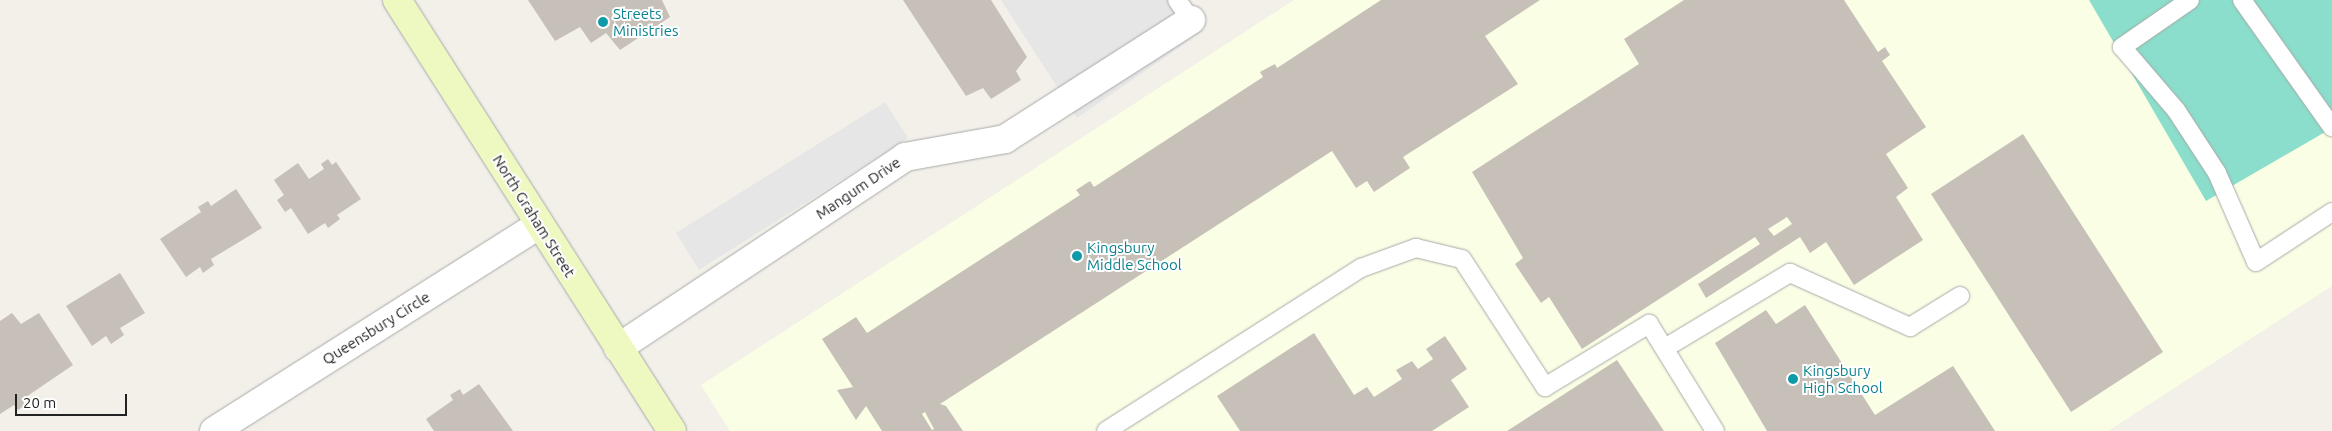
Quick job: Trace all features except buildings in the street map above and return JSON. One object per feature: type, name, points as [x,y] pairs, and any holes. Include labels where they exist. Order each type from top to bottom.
[{"type":"main road","name":"North Graham Street","points":[[398,0],[539,225],[672,431]]},
{"type":"street","name":"Mangum Drive","points":[[618,348],[905,157],[1005,139],[1184,10]]},
{"type":"street","name":"Queensbury Circle","points":[[214,431],[539,225]]},
{"type":"lane","points":[[2190,0],[2122,47],[2176,110],[2218,173],[2256,262],[2332,212]]},
{"type":"lane","points":[[2242,0],[2332,127]]},
{"type":"lane","points":[[1106,431],[1361,268],[1416,248],[1462,259],[1545,387],[1649,324],[1715,431]]},
{"type":"lane","points":[[1665,348],[1790,273],[1910,327],[1960,296]]},
{"type":"shaded area","points":[[1001,0],[1181,0],[1203,31],[1077,118]]},
{"type":"shaded area","points":[[1294,0],[2332,0],[2332,286],[2108,431],[730,431],[701,385]]},
{"type":"shaded area","points":[[885,102],[908,138],[699,270],[676,233]]},
{"type":"green space","points":[[2089,0],[2332,0],[2332,128],[2206,201]]},
{"type":"place","name":"Streets Ministries","points":[[603,22]]},
{"type":"place","name":"Kingsbury Middle School","points":[[1077,256]]},
{"type":"place","name":"Kingsbury High School","points":[[1793,379]]}]
